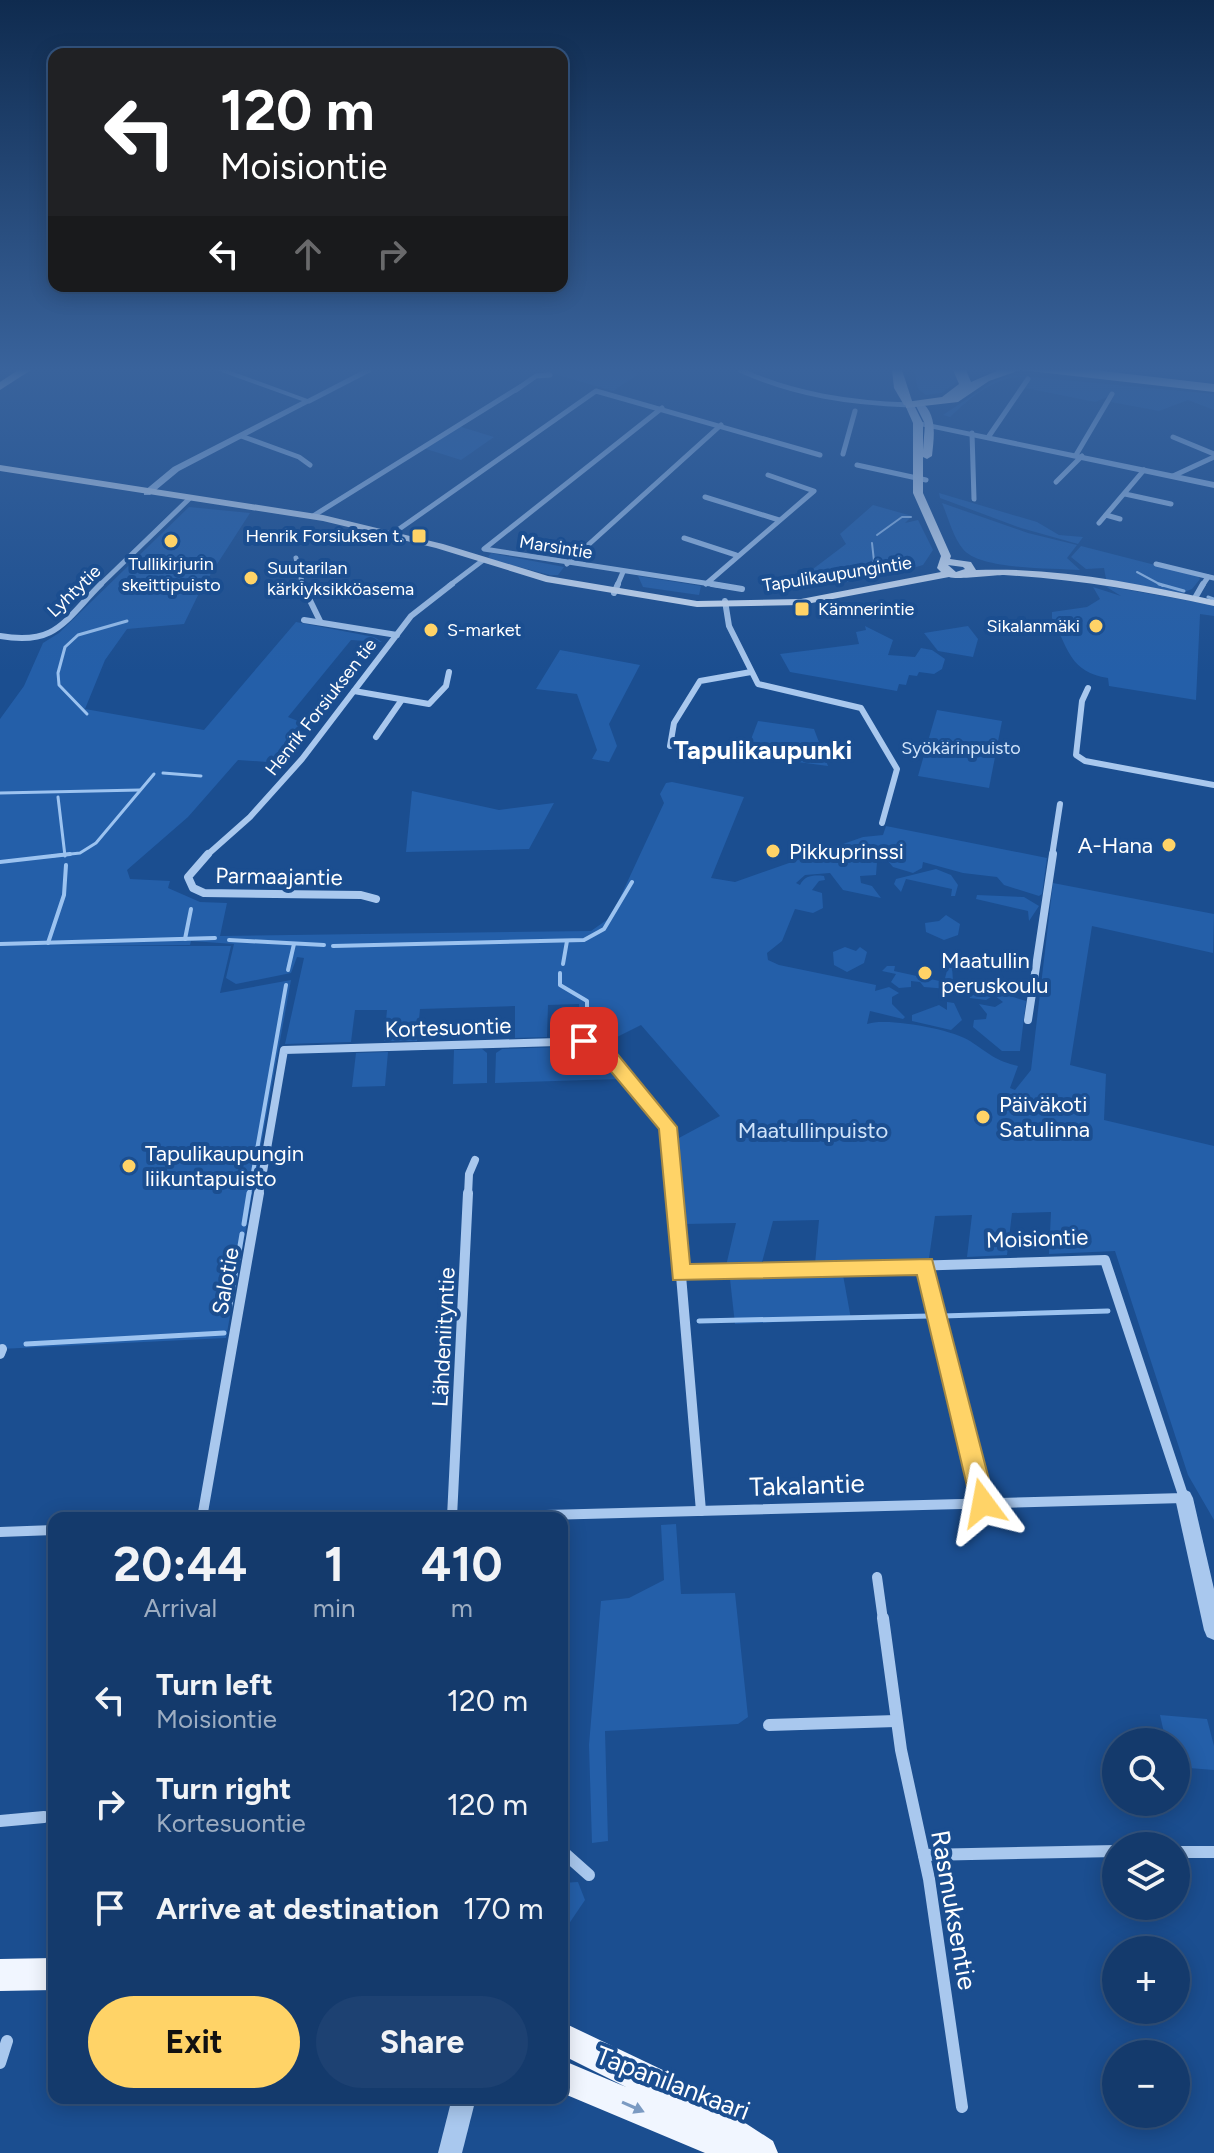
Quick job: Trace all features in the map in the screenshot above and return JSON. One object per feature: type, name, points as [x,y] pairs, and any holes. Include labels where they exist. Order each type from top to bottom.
[{"type":"main road","name":"Tapulikaupungintie","points":[[15,470],[313,516],[481,558],[542,584],[599,594],[725,603],[804,598],[945,568],[960,576],[967,567]]},
{"type":"main road","points":[[921,470],[935,512],[967,567],[1125,584],[1214,603]]},
{"type":"main road","points":[[923,470],[921,502],[945,568]]},
{"type":"main road","points":[[0,1975],[48,1974]]},
{"type":"main road","name":"Tapanilankaari","points":[[568,2041],[655,2084],[761,2153]]},
{"type":"main road","name":"Tapanilankaari","points":[[568,2079],[686,2130],[761,2153]]},
{"type":"street","points":[[147,493],[174,470]]},
{"type":"street","points":[[313,516],[385,470]]},
{"type":"street","points":[[392,534],[483,470]]},
{"type":"street","name":"Henrik Forsiuksen tie","points":[[188,877],[199,862],[266,799],[424,603],[587,470]]},
{"type":"street","points":[[567,564],[671,470]]},
{"type":"street","points":[[881,470],[922,480]]},
{"type":"street","points":[[973,470],[974,499]]},
{"type":"street","points":[[1056,482],[1066,470]]},
{"type":"street","points":[[1099,523],[1144,470]]},
{"type":"street","points":[[1146,470],[1214,485]]},
{"type":"street","points":[[1173,476],[1184,470]]},
{"type":"street","points":[[706,584],[815,489],[768,475]]},
{"type":"street","points":[[1125,494],[1171,504]]},
{"type":"street","points":[[705,497],[779,520]]},
{"type":"street","name":"Lyhtytie","points":[[0,636],[29,641],[50,634],[190,498]]},
{"type":"street","points":[[1106,515],[1120,519]]},
{"type":"street","points":[[684,538],[736,555]]},
{"type":"street","points":[[296,558],[302,585],[320,621]]},
{"type":"street","name":"Marsintie","points":[[481,558],[567,564],[742,589]]},
{"type":"street","points":[[1156,564],[1211,578],[1195,598]]},
{"type":"street","points":[[614,593],[623,572]]},
{"type":"street","points":[[725,603],[729,626],[751,672],[762,686],[859,706],[897,769],[882,823]]},
{"type":"street","points":[[304,620],[397,635]]},
{"type":"street","points":[[354,691],[424,705],[433,702],[446,686],[449,672]]},
{"type":"street","points":[[670,746],[668,735],[692,683],[702,678],[751,672]]},
{"type":"street","points":[[1088,688],[1082,701],[1076,755],[1085,761],[1214,785]]},
{"type":"street","points":[[376,737],[401,701]]},
{"type":"street","points":[[1028,1020],[1060,804]]},
{"type":"street","name":"Parmaajantie","points":[[188,877],[193,888],[204,893],[361,895],[376,899]]},
{"type":"street","name":"Kortesuontie","points":[[284,1050],[591,1041],[598,1044],[668,1127],[701,1511]]},
{"type":"street","name":"Salotie","points":[[203,1512],[284,1050]]},
{"type":"street","name":"Lähdeniityntie","points":[[452,1512],[469,1174],[475,1160]]},
{"type":"street","name":"Moisiontie","points":[[680,1273],[1105,1260],[1184,1498],[1214,1630]]},
{"type":"street","points":[[925,1266],[983,1503]]},
{"type":"street","name":"Takalantie","points":[[568,1514],[1184,1498]]},
{"type":"street","points":[[0,1532],[48,1530]]},
{"type":"street","name":"Rasmuksentie","points":[[877,1577],[896,1721],[913,1820],[924,1855],[962,2107]]},
{"type":"street","points":[[769,1725],[896,1721]]},
{"type":"street","points":[[0,1821],[44,1817]]},
{"type":"street","points":[[924,1855],[1102,1851]]},
{"type":"street","points":[[1190,1852],[1214,1852]]},
{"type":"street","points":[[568,1856],[589,1875]]},
{"type":"street","points":[[0,2063],[7,2041]]},
{"type":"street","points":[[450,2153],[462,2104]]},
{"type":"green space","points":[[939,493],[1037,522],[1059,535],[1083,537],[1078,544],[1021,528],[940,498]]},
{"type":"green space","points":[[942,503],[1028,533],[1077,545],[1067,558],[1080,570],[1017,567],[972,556],[956,539]]},
{"type":"green space","points":[[873,505],[912,516],[905,523],[918,520],[933,550],[923,565],[882,577],[784,591],[846,544],[840,534]]},
{"type":"green space","name":"Maatullinpuisto","points":[[189,507],[250,513],[201,589],[184,624],[127,629],[105,660],[85,709],[204,730],[296,622],[374,637],[382,642],[351,640],[288,717],[303,723],[283,751],[290,755],[281,763],[238,760],[188,817],[127,870],[130,879],[170,881],[168,888],[200,902],[227,903],[220,936],[591,931],[611,917],[664,803],[660,794],[666,783],[672,782],[744,797],[711,878],[735,882],[863,837],[883,835],[886,826],[1047,858],[1042,894],[1039,896],[1004,885],[997,877],[963,873],[923,862],[922,868],[913,873],[893,867],[888,861],[877,862],[876,875],[860,876],[861,883],[872,886],[881,898],[843,890],[830,873],[805,875],[796,883],[800,885],[810,876],[824,876],[825,880],[819,881],[812,890],[822,893],[823,908],[813,913],[795,909],[782,941],[767,953],[768,960],[779,965],[876,985],[875,991],[889,987],[899,993],[892,997],[892,1004],[905,1017],[870,1011],[867,1024],[903,1023],[935,1029],[970,1041],[998,1059],[1018,1066],[1010,1088],[1015,1090],[1031,1070],[1053,883],[1214,914],[1213,953],[1092,926],[1070,1065],[1106,1074],[1104,1120],[1214,1146],[1214,1520],[1188,1475],[1115,1251],[1049,1254],[1051,1212],[1012,1213],[1007,1255],[967,1257],[972,1215],[935,1216],[929,1258],[815,1264],[819,1220],[773,1221],[761,1266],[726,1266],[736,1223],[685,1224],[677,1139],[720,1116],[641,1025],[605,1043],[599,1036],[580,1036],[579,1004],[548,1005],[547,1037],[515,1038],[515,1006],[420,1009],[417,1041],[384,1041],[387,1010],[355,1010],[351,1042],[285,1044],[304,958],[297,957],[291,973],[236,984],[226,978],[234,944],[191,941],[190,945],[34,946],[231,946],[220,993],[291,980],[226,1338],[0,1349],[0,719],[24,686],[43,643],[59,633]]},
{"type":"green space","points":[[1081,546],[1200,579],[1192,589],[1182,593],[1106,579],[1104,568],[1086,569],[1071,557]]},
{"type":"green space","points":[[491,553],[564,567],[558,575],[550,575],[493,560],[488,557]]},
{"type":"green space","points":[[638,576],[701,586],[699,595],[643,587]]},
{"type":"green space","points":[[1105,586],[1214,605],[1214,616],[1200,614],[1196,700],[1109,686],[1108,678],[1086,671],[1072,658],[1052,612],[1087,607],[1100,599],[1093,587],[1121,596]]},
{"type":"green space","points":[[865,626],[893,640],[888,655],[915,657],[921,648],[932,650],[945,659],[942,669],[934,674],[919,672],[917,676],[909,675],[906,685],[899,684],[897,691],[790,672],[780,654],[859,644],[856,632],[866,630]]},
{"type":"green space","points":[[968,626],[978,639],[973,657],[938,651],[924,633]]},
{"type":"green space","points":[[560,650],[640,665],[609,724],[617,746],[609,762],[592,759],[597,750],[577,694],[536,689]]},
{"type":"green space","name":"Syökärinpuisto","points":[[937,710],[1002,721],[989,788],[918,776]]},
{"type":"green space","points":[[758,721],[814,729],[828,766],[745,755]]},
{"type":"green space","points":[[412,791],[499,810],[554,803],[529,849],[406,852]]},
{"type":"green space","points":[[936,869],[951,875],[958,885],[955,896],[951,896],[952,889],[906,879],[901,892],[894,884],[896,879]]},
{"type":"green space","points":[[977,895],[1024,897],[1039,906],[1029,921],[1028,911],[976,899]]},
{"type":"green space","points":[[946,915],[960,924],[958,935],[944,940],[926,932],[925,923],[939,921]]},
{"type":"green space","points":[[845,947],[856,951],[860,947],[867,952],[864,963],[847,972],[834,965],[833,952]]},
{"type":"green space","points":[[949,963],[952,965],[953,982],[948,989],[924,987],[920,982],[911,981],[911,987],[899,988],[891,982],[896,974],[882,971],[887,966],[895,966],[894,971],[944,982]]},
{"type":"green space","points":[[981,987],[1026,1001],[1020,1051],[1002,1051],[973,1027],[974,1020],[986,1019],[987,1014],[979,1004],[995,1007],[1003,1002],[994,995],[986,1000],[970,998],[969,990]]},
{"type":"green space","points":[[947,1002],[954,1003],[962,1020],[951,1030],[912,1021],[912,1015],[939,1005],[947,1010]]},
{"type":"green space","points":[[591,1046],[619,1079],[495,1083],[496,1053],[502,1049]]},
{"type":"green space","points":[[482,1049],[487,1053],[487,1083],[453,1084],[454,1050]]},
{"type":"green space","points":[[388,1052],[385,1086],[352,1087],[356,1053]]},
{"type":"green space","points":[[843,1275],[851,1319],[735,1324],[730,1279]]},
{"type":"green space","points":[[676,1524],[681,1594],[735,1593],[748,1717],[738,1724],[605,1731],[608,1841],[592,1843],[589,1745],[601,1601],[629,1598],[664,1580],[661,1525]]},
{"type":"green space","points":[[1160,1715],[1207,1719],[1214,1746],[1214,1770],[1190,1768],[1190,1728],[1163,1728]]},
{"type":"green space","points":[[578,1882],[585,1900],[568,1925],[568,1883]]},
{"type":"waterway","points":[[877,535],[902,517],[911,517]]},
{"type":"waterway","points":[[868,568],[874,561],[872,543]]},
{"type":"waterway","points":[[1137,572],[1160,584]]},
{"type":"waterway","points":[[1160,584],[1184,591]]},
{"type":"waterway","points":[[1208,597],[1214,599]]},
{"type":"waterway","points":[[87,714],[59,685],[58,673],[65,647],[78,635],[127,621]]},
{"type":"waterway","points":[[163,773],[201,776]]},
{"type":"waterway","points":[[65,855],[80,853],[96,843],[154,774]]},
{"type":"waterway","points":[[0,793],[140,790]]},
{"type":"waterway","points":[[58,797],[65,855]]},
{"type":"waterway","points":[[65,855],[70,854]]},
{"type":"waterway","points":[[0,862],[60,855]]},
{"type":"waterway","points":[[52,856],[60,855]]},
{"type":"waterway","points":[[60,855],[65,855]]},
{"type":"waterway","points":[[60,855],[65,855]]},
{"type":"waterway","points":[[48,943],[64,895],[66,865]]},
{"type":"waterway","points":[[333,946],[584,940],[604,929],[632,882]]},
{"type":"waterway","points":[[185,939],[191,909]]},
{"type":"waterway","points":[[185,939],[215,938]]},
{"type":"waterway","points":[[48,943],[185,939]]},
{"type":"waterway","points":[[229,940],[324,945]]},
{"type":"waterway","points":[[563,964],[567,941]]},
{"type":"waterway","points":[[0,944],[48,943]]},
{"type":"waterway","points":[[288,970],[294,944]]},
{"type":"waterway","points":[[560,973],[560,985],[587,1001],[587,1032]]},
{"type":"waterway","points":[[249,1195],[286,985]]},
{"type":"waterway","points":[[244,1224],[249,1193]]},
{"type":"waterway","points":[[229,1311],[242,1234]]},
{"type":"waterway","points":[[942,1316],[1108,1311]]},
{"type":"waterway","points":[[699,1321],[930,1316]]},
{"type":"waterway","points":[[26,1344],[224,1333]]},
{"type":"place","name":"Henrik Forsiuksen t.","points":[[419,536]]},
{"type":"place","name":"Tullikirjurin skeittipuisto","points":[[171,541]]},
{"type":"place","name":"Suutarilan kärkiyksikköasema","points":[[251,578]]},
{"type":"place","name":"Kämnerintie","points":[[802,609]]},
{"type":"place","name":"Sikalanmäki","points":[[1096,626]]},
{"type":"place","name":"S-market","points":[[431,630]]},
{"type":"place","name":"A-Hana","points":[[1169,845]]},
{"type":"place","name":"Pikkuprinssi","points":[[773,851]]},
{"type":"place","name":"Maatullin peruskoulu","points":[[925,973]]},
{"type":"place","name":"Päiväkoti Satulinna","points":[[983,1117]]},
{"type":"place","name":"Tapulikaupungin liikuntapuisto","points":[[129,1166]]},
{"type":"district","name":"Tapulikaupunki","points":[[763,750]]},
{"type":"route","points":[[584,1041],[598,1044],[668,1127],[680,1273],[925,1266],[983,1503]]}]
